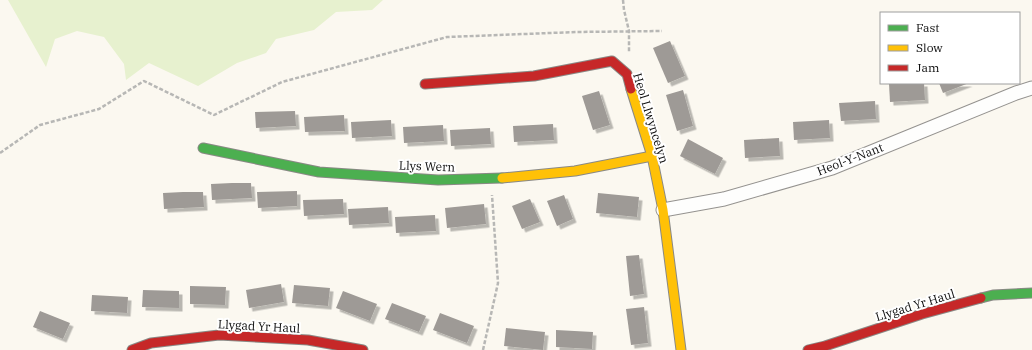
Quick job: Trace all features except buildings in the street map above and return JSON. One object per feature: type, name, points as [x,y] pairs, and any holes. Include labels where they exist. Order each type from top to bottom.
[{"type":"street","name":"Heol Llwyncelyn","points":[[425,84],[534,76],[612,61],[627,74],[652,156],[663,210],[681,350]]},
{"type":"street","name":"Heol-Y-Nant","points":[[663,210],[724,199],[832,168],[1016,93],[1032,88]]},
{"type":"street","name":"Llys Wern","points":[[203,148],[319,172],[438,180],[491,179],[575,171],[652,156]]},
{"type":"street","name":"Llygad Yr Haul","points":[[808,350],[825,346],[922,314],[993,295],[1032,293]]},
{"type":"street","name":"Llygad Yr Haul","points":[[132,350],[151,343],[219,335],[362,350]]},
{"type":"path","points":[[623,0],[629,31],[627,74]]},
{"type":"path","points":[[0,153],[40,125],[99,110],[144,81],[214,115],[282,82],[447,37],[662,31]]},
{"type":"path","points":[[483,350],[498,283],[491,179]]},
{"type":"green space","points":[[8,0],[383,0],[372,10],[336,12],[314,30],[276,39],[266,53],[237,63],[198,86],[149,63],[126,80],[124,64],[104,37],[77,31],[55,39],[46,67]]},
{"type":"traffic: fast","points":[[203,148],[319,172],[438,180],[502,178]]},
{"type":"traffic: fast","points":[[981,298],[993,295],[1032,293]]},
{"type":"traffic: slow","points":[[631,89],[652,156],[663,210],[681,350]]},
{"type":"traffic: slow","points":[[502,178],[575,171],[652,156]]},
{"type":"traffic: jam","points":[[425,84],[534,76],[612,61],[627,74],[631,89]]},
{"type":"traffic: jam","points":[[808,350],[825,346],[922,314],[981,298]]},
{"type":"traffic: jam","points":[[132,350],[151,343],[219,335],[308,340],[363,350]]}]
